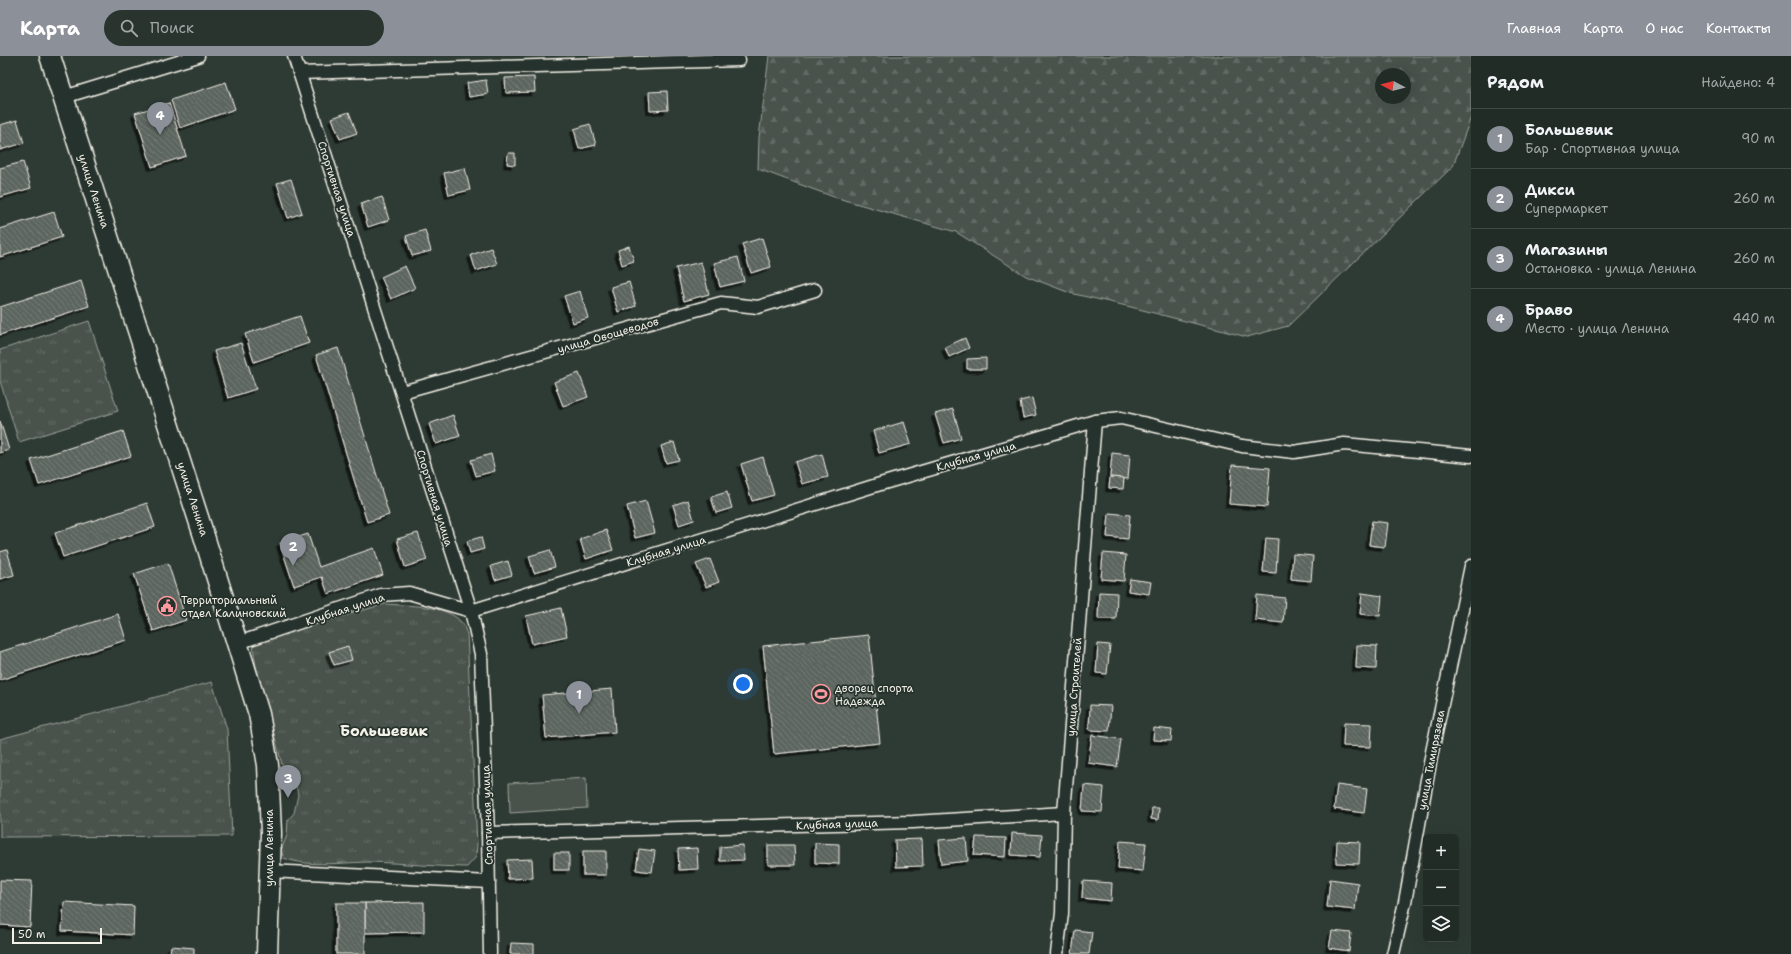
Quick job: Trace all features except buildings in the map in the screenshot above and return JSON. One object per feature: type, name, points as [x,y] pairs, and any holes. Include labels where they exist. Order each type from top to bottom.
[{"type":"main road","name":"улица Ленина","points":[[50,56],[238,643],[259,714],[268,765],[271,833],[267,954]]},
{"type":"street","points":[[64,97],[198,56]]},
{"type":"street","name":"Спортивная улица","points":[[294,56],[471,611],[481,654],[488,833],[490,954]]},
{"type":"street","points":[[299,73],[739,60]]},
{"type":"street","name":"улица Овощеводов","points":[[402,392],[721,303],[758,307],[815,290]]},
{"type":"street","name":"Клубная улица","points":[[238,643],[381,595],[409,593],[471,611],[877,485],[1095,421],[1121,418],[1242,446],[1294,452],[1344,444],[1471,456]]},
{"type":"street","name":"улица Строителей","points":[[1057,954],[1062,913],[1064,813],[1095,421]]},
{"type":"street","name":"улица Тимирязева","points":[[1393,954],[1405,902],[1432,752],[1471,566]]},
{"type":"street","name":"Клубная улица","points":[[488,833],[905,822],[1064,813]]},
{"type":"street","points":[[269,871],[489,882]]},
{"type":"green space","points":[[769,56],[1471,56],[1471,117],[1453,166],[1288,326],[1247,337],[1070,293],[1026,276],[956,232],[834,197],[758,169],[759,138]]},
{"type":"green space","points":[[89,321],[118,411],[19,442],[0,381],[0,350]]},
{"type":"green space","points":[[385,604],[426,607],[447,612],[462,623],[467,634],[477,844],[476,857],[467,867],[372,862],[316,864],[284,858],[281,851],[287,835],[288,820],[294,813],[298,795],[295,781],[284,774],[260,684],[256,666],[254,642]]},
{"type":"green space","points":[[212,682],[227,729],[232,836],[0,837],[0,739]]},
{"type":"green space","points":[[586,778],[587,808],[510,813],[509,783]]},
{"type":"place","name":"Браво","points":[[160,135]]},
{"type":"place","name":"Дикси","points":[[293,566]]},
{"type":"place","name":"Территориальный отдел Калиновский","points":[[167,606]]},
{"type":"place","name":"дворец спорта Надежда","points":[[821,694]]},
{"type":"place","name":"Большевик","points":[[579,714]]},
{"type":"place","name":"Магазины","points":[[288,798]]},
{"type":"district","name":"Большевик","points":[[384,731]]}]
